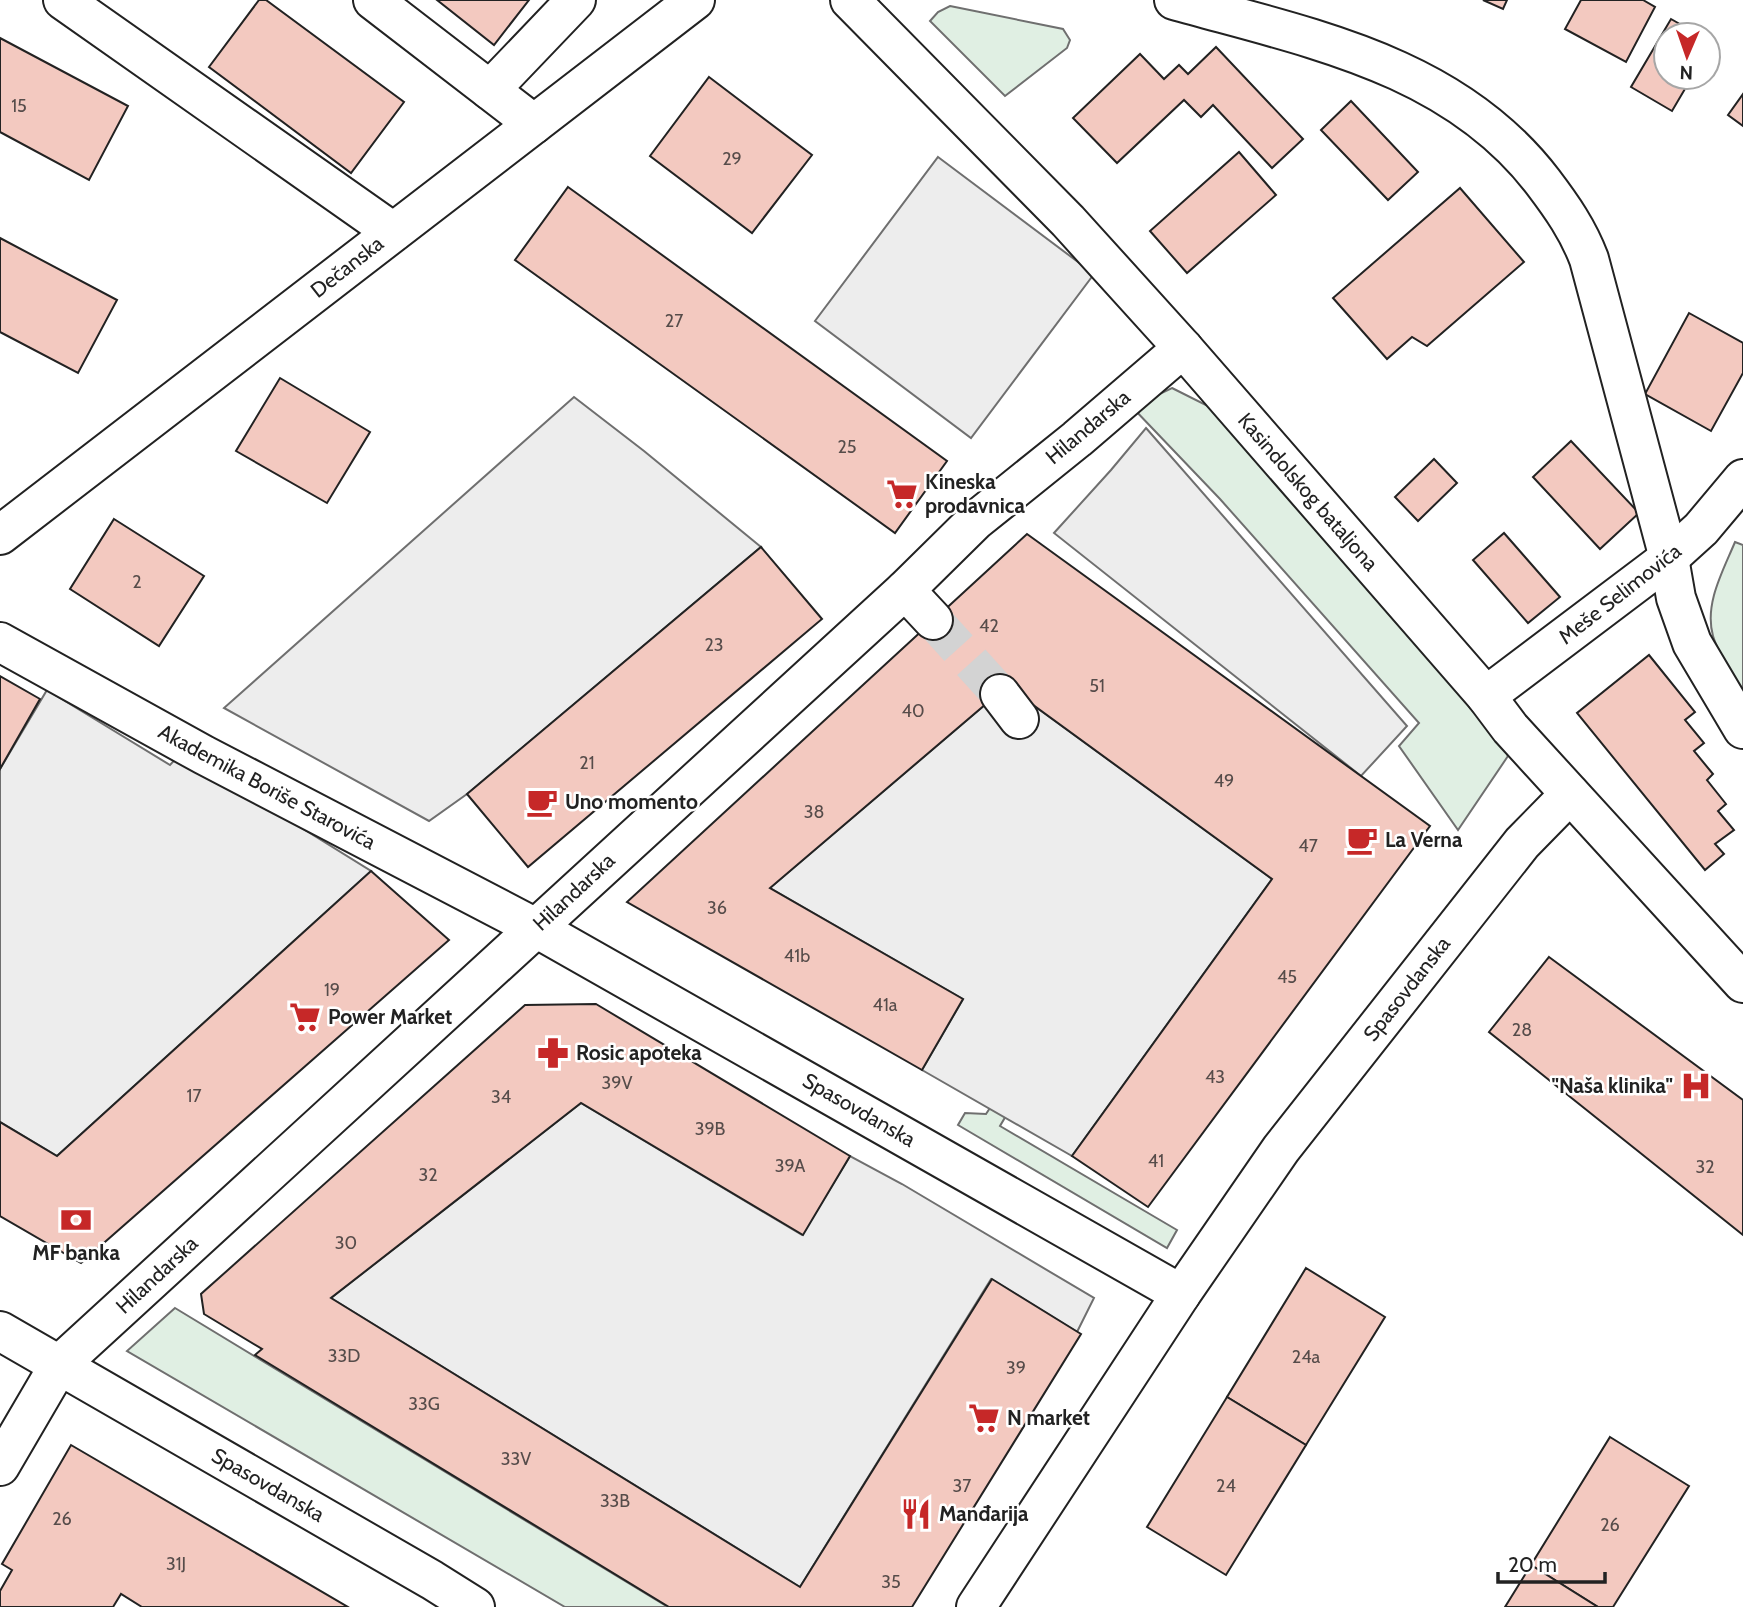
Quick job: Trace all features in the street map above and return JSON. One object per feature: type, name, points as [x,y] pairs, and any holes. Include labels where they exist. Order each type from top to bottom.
[{"type":"street","points":[[63,0],[393,232]]},
{"type":"street","points":[[373,0],[534,124]]},
{"type":"street","points":[[491,90],[576,0]]},
{"type":"street","name":"Dečanska","points":[[0,535],[695,0]]},
{"type":"street","points":[[1174,0],[1348,50],[1405,73],[1475,113],[1501,134],[1535,172],[1581,236],[1669,558],[1676,598],[1692,643],[1743,729]]},
{"type":"street","name":"Kasindolskog bataljona","points":[[861,4],[1068,221],[1183,348],[1486,696],[1510,728],[1743,983]]},
{"type":"street","name":"Hilandarska","points":[[0,1466],[59,1365],[905,590],[975,521],[1077,439],[1183,348]]},
{"type":"street","name":"Meše Selimovića","points":[[1486,696],[1669,558],[1701,529],[1743,479]]},
{"type":"street","points":[[905,590],[933,620]]},
{"type":"street","name":"Akademika Boriše Starovića","points":[[0,642],[204,755],[536,928]]},
{"type":"street","name":"Spasovdanska","points":[[976,1607],[1181,1294],[1280,1149],[1522,844],[1570,794]]},
{"type":"street","name":"Spasovdanska","points":[[536,928],[1181,1294]]},
{"type":"street","name":"Spasovdanska","points":[[0,1331],[475,1607]]},
{"type":"green space","points":[[950,6],[1063,29],[1070,40],[1067,48],[1005,96],[930,21],[938,12]]},
{"type":"green space","points":[[1172,388],[1212,408],[1490,716],[1508,756],[1458,830],[1399,746],[1419,723],[1220,499],[1132,407]]},
{"type":"green space","points":[[1735,542],[1743,545],[1743,694],[1719,651],[1711,624],[1716,588]]},
{"type":"green space","points":[[1073,1002],[1000,1126],[1177,1230],[1167,1248],[958,1125],[965,1113],[986,1114],[1045,1024]]},
{"type":"green space","points":[[175,1308],[668,1607],[565,1607],[127,1351]]},
{"type":"shaded area","points":[[938,157],[1094,274],[971,438],[815,321]]},
{"type":"shaded area","points":[[574,397],[761,547],[467,794],[429,821],[224,708]]},
{"type":"shaded area","points":[[1146,428],[1407,726],[1361,776],[1054,533]]},
{"type":"shaded area","points":[[1007,686],[1272,879],[1072,1156],[922,1070],[963,999],[770,888]]},
{"type":"shaded area","points":[[47,690],[170,765],[181,753],[371,871],[57,1156],[0,1122],[0,769]]},
{"type":"shaded area","points":[[581,1103],[802,1235],[850,1156],[1094,1298],[1077,1332],[991,1279],[800,1587],[331,1298]]},
{"type":"building","points":[[259,0],[266,0],[404,102],[351,173],[209,67]]},
{"type":"building","points":[[437,0],[529,0],[494,45]]},
{"type":"building","points":[[1483,0],[1507,0],[1503,9]]},
{"type":"building","points":[[1581,0],[1643,0],[1655,7],[1626,62],[1565,29]]},
{"type":"building","points":[[0,38],[128,106],[89,180],[0,132]]},
{"type":"building","points":[[1216,47],[1303,139],[1272,168],[1213,105],[1201,117],[1184,100],[1117,163],[1073,118],[1140,54],[1164,79],[1179,65],[1188,74]]},
{"type":"building","points":[[1652,51],[1652,91],[1684,91],[1672,111],[1631,87]]},
{"type":"building","points":[[709,77],[812,155],[752,233],[650,156]]},
{"type":"building","points":[[1743,94],[1743,126],[1728,115]]},
{"type":"building","points":[[1351,101],[1418,172],[1388,200],[1321,130]]},
{"type":"building","points":[[1239,152],[1276,195],[1187,273],[1150,231]]},
{"type":"building","points":[[568,187],[947,461],[895,533],[515,260]]},
{"type":"building","points":[[1460,188],[1524,262],[1427,346],[1412,337],[1387,359],[1333,298]]},
{"type":"building","points":[[0,238],[117,300],[78,373],[0,332]]},
{"type":"building","points":[[1689,313],[1743,343],[1743,373],[1711,431],[1645,394]]},
{"type":"building","points":[[280,378],[370,432],[327,503],[236,451]]},
{"type":"building","points":[[1571,441],[1639,513],[1600,549],[1533,477]]},
{"type":"building","points":[[1434,459],[1457,483],[1418,521],[1395,497]]},
{"type":"building","points":[[114,519],[204,576],[159,646],[70,589]]},
{"type":"building","points":[[1504,533],[1560,597],[1528,623],[1473,560]]},
{"type":"building","points":[[1027,534],[1430,826],[1148,1207],[1072,1156],[1272,879],[1007,686],[770,888],[963,999],[922,1070],[627,902]]},
{"type":"building","points":[[761,547],[822,619],[528,867],[467,794]]},
{"type":"building","points":[[1649,655],[1695,712],[1685,720],[1704,743],[1694,751],[1713,774],[1707,780],[1726,804],[1718,811],[1734,830],[1715,844],[1724,854],[1705,870],[1577,713]]},
{"type":"building","points":[[0,676],[40,699],[0,769]]},
{"type":"building","points":[[371,871],[449,940],[81,1263],[0,1216],[0,1122],[57,1156]]},
{"type":"building","points":[[1549,957],[1743,1100],[1743,1235],[1489,1032]]},
{"type":"building","points":[[596,1004],[850,1156],[803,1235],[581,1103],[331,1298],[800,1587],[992,1279],[1081,1334],[912,1607],[669,1607],[255,1355],[262,1349],[204,1314],[201,1294],[525,1005]]},
{"type":"building","points":[[1306,1268],[1385,1317],[1306,1445],[1227,1397]]},
{"type":"building","points":[[1227,1397],[1306,1445],[1226,1575],[1147,1527]]},
{"type":"building","points":[[1610,1437],[1689,1486],[1613,1607],[1598,1607],[1531,1565]]},
{"type":"building","points":[[71,1445],[348,1607],[142,1607],[121,1594],[113,1607],[0,1607],[0,1591],[12,1570],[2,1564]]},
{"type":"building","points":[[1531,1565],[1598,1607],[1505,1607]]},
{"type":"tunnel","points":[[933,620],[1000,694]]},
{"type":"place","name":"Kineska prodavnica","points":[[902,494]]},
{"type":"place","name":"Uno momento","points":[[542,802]]},
{"type":"place","name":"La Verna","points":[[1362,840]]},
{"type":"place","name":"Power Market","points":[[305,1017]]},
{"type":"place","name":"Rosic apoteka","points":[[553,1053]]},
{"type":"place","name":"\"Naša klinika\"","points":[[1696,1086]]},
{"type":"place","name":"MF banka","points":[[76,1220]]},
{"type":"place","name":"N market","points":[[984,1418]]},
{"type":"place","name":"Manđarija","points":[[916,1514]]}]
